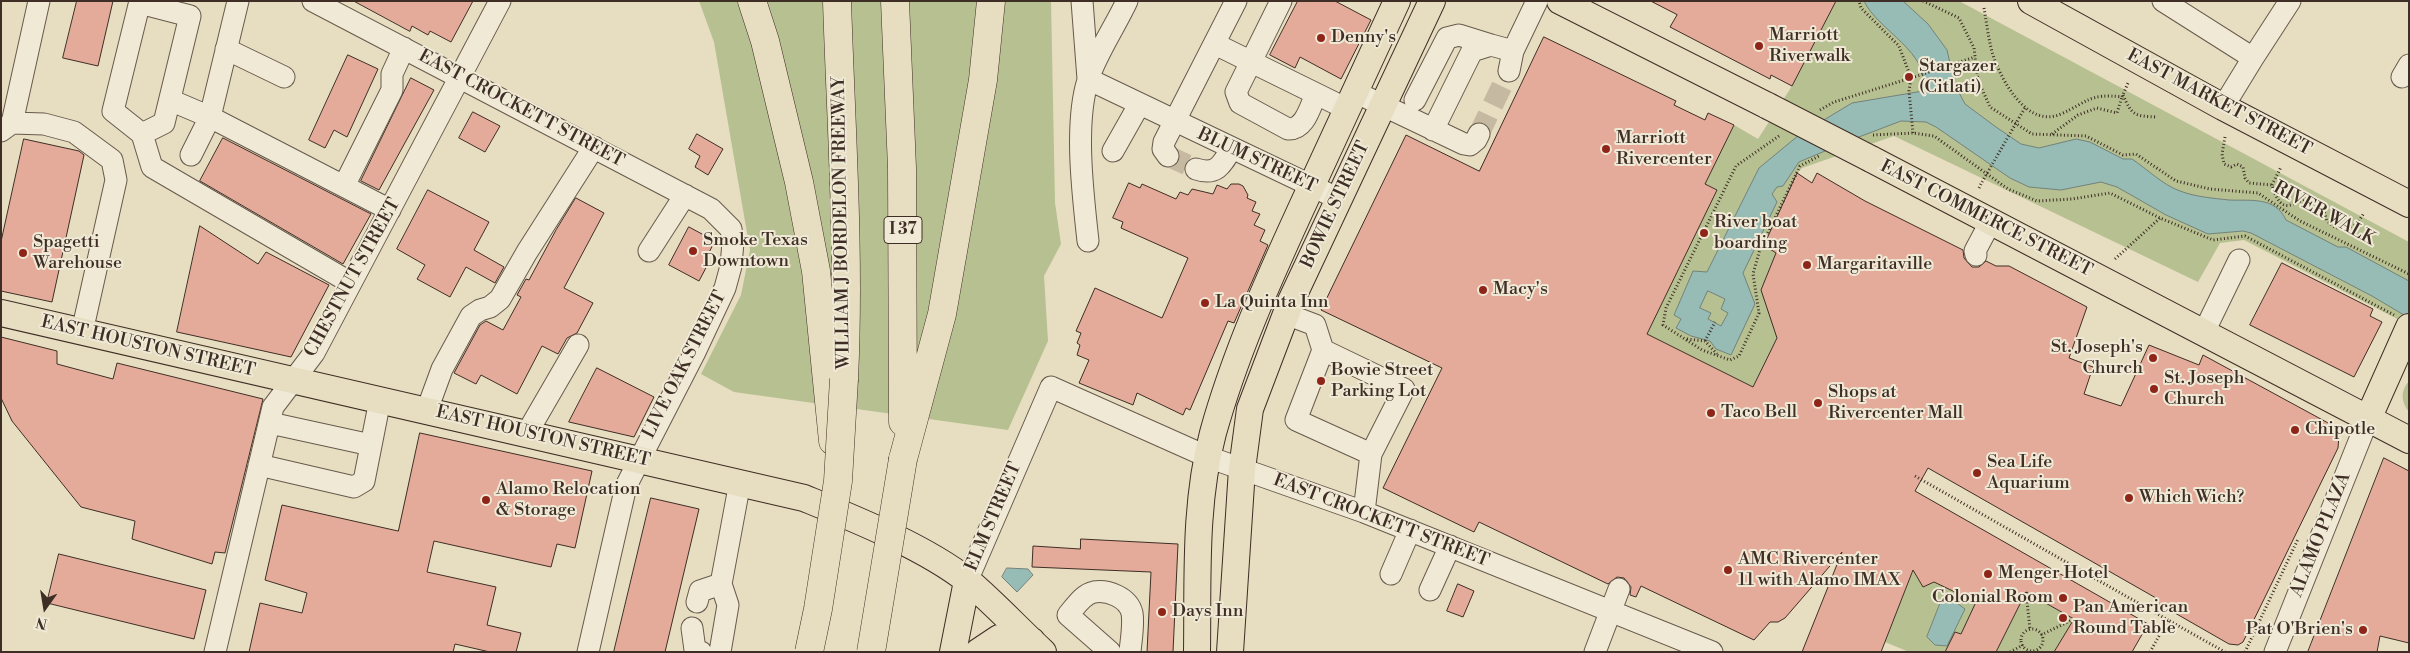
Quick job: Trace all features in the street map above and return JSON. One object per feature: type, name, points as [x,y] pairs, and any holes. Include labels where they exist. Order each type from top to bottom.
[{"type":"highway","points":[[752,1],[765,41],[799,182],[835,378]]},
{"type":"highway","name":"WILLIAM J BORDELON FREEWAY","points":[[809,652],[818,609],[838,481],[835,378],[847,320],[845,178],[837,1]]},
{"type":"highway","name":"I 37","points":[[871,652],[903,459],[902,168],[895,1]]},
{"type":"highway","points":[[903,459],[942,314],[983,80],[991,1]]},
{"type":"main road","name":"BOWIE STREET","points":[[1197,652],[1201,511],[1213,433],[1232,375],[1266,285],[1397,1]]},
{"type":"main road","name":"BOWIE STREET","points":[[1230,652],[1242,469],[1250,409],[1286,314],[1432,1]]},
{"type":"main road","name":"EAST COMMERCE STREET","points":[[1560,1],[1991,221],[2368,420],[2406,437]]},
{"type":"main road","name":"EAST MARKET STREET","points":[[2030,1],[2222,107],[2409,204]]},
{"type":"main road","name":"EAST HOUSTON STREET","points":[[1,313],[804,498],[864,523],[928,556],[967,581],[1038,646]]},
{"type":"main road","points":[[2368,420],[2399,368],[2408,329]]},
{"type":"main road","name":"ELM STREET","points":[[953,652],[967,581]]},
{"type":"main road","points":[[978,652],[998,638],[1038,646]]},
{"type":"street","points":[[39,1],[7,127],[44,124],[74,132],[112,160],[116,180],[82,332]]},
{"type":"street","points":[[191,155],[210,117],[238,1]]},
{"type":"street","name":"EAST CROCKETT STREET","points":[[313,1],[685,195],[711,209],[726,222]]},
{"type":"street","name":"CHESTNUT STREET","points":[[215,652],[273,407],[314,353],[500,1]]},
{"type":"street","points":[[1082,1],[1088,79]]},
{"type":"street","points":[[1088,241],[1081,172],[1083,102],[1088,79],[1127,1]]},
{"type":"street","points":[[1168,156],[1164,149],[1164,142],[1176,123],[1236,1]]},
{"type":"street","points":[[1280,1],[1236,92],[1236,99],[1288,129],[1296,129],[1301,126],[1316,94]]},
{"type":"street","points":[[1415,100],[1449,43],[1459,36],[1491,45],[1511,61],[1537,1]]},
{"type":"street","points":[[2163,1],[2253,58]]},
{"type":"street","points":[[2222,107],[2290,1]]},
{"type":"street","points":[[142,134],[164,124],[190,16],[140,2],[113,111],[142,134],[152,167],[351,283]]},
{"type":"street","points":[[1425,126],[1435,83],[1449,43]]},
{"type":"street","points":[[1215,44],[1316,94],[1382,106],[1464,144],[1470,145],[1479,134]]},
{"type":"street","points":[[1425,126],[1472,51],[1491,45]]},
{"type":"street","points":[[344,186],[392,90],[392,74],[404,48]]},
{"type":"street","points":[[226,49],[284,77]]},
{"type":"street","name":"BLUM STREET","points":[[1088,79],[1176,123],[1338,199]]},
{"type":"street","points":[[170,100],[210,117],[390,210]]},
{"type":"street","points":[[1113,151],[1139,105]]},
{"type":"street","points":[[427,410],[442,370],[471,316],[480,310],[490,307],[500,299],[594,147]]},
{"type":"street","points":[[1196,170],[1215,171],[1222,166],[1231,149]]},
{"type":"street","points":[[649,251],[685,195]]},
{"type":"street","points":[[1976,254],[1975,251],[1991,221]]},
{"type":"street","name":"LIVE OAK STREET","points":[[588,652],[626,486],[638,459],[694,354],[724,288],[731,266],[734,242],[731,229],[726,222]]},
{"type":"street","points":[[2204,332],[2239,260]]},
{"type":"street","points":[[1286,314],[1315,325],[1323,350],[1296,420],[1371,454]]},
{"type":"street","points":[[526,433],[578,344]]},
{"type":"street","points":[[1323,350],[1404,389],[1371,454],[1364,512]]},
{"type":"street","name":"EAST CROCKETT STREET","points":[[1051,387],[1208,457],[1364,512],[1611,610],[1703,650]]},
{"type":"street","name":"ELM STREET","points":[[967,581],[1051,387]]},
{"type":"street","points":[[260,465],[354,487],[364,481],[380,400]]},
{"type":"street","name":"ALAMO PLAZA","points":[[2275,652],[2368,420]]},
{"type":"street","points":[[270,423],[371,444]]},
{"type":"street","points":[[720,652],[728,605],[721,584],[740,482]]},
{"type":"street","points":[[1391,574],[1410,530]]},
{"type":"street","points":[[1430,590],[1450,546]]},
{"type":"street","points":[[697,602],[700,591],[721,584]]},
{"type":"street","points":[[1595,652],[1619,589]]},
{"type":"street","points":[[1110,652],[1068,615],[1081,599],[1093,592],[1116,594],[1126,601],[1132,612],[1130,652]]},
{"type":"street","points":[[692,628],[695,650],[701,652]]},
{"type":"path","name":"RIVER WALK","points":[[1923,1],[1959,18],[1974,48],[1978,80],[1990,107],[2032,134],[2086,136],[2123,155],[2136,154],[2176,181],[2210,189],[2258,193],[2300,221],[2409,274]]},
{"type":"path","points":[[1984,8],[1994,60],[2006,83],[2025,108],[2041,117],[2060,114],[2086,99],[2104,95],[2122,96]]},
{"type":"path","points":[[1913,133],[1911,78],[1975,57]]},
{"type":"path","points":[[2052,135],[2078,115],[2097,108],[2117,113],[2128,83]]},
{"type":"path","points":[[2122,96],[2130,111],[2139,116],[2157,117]]},
{"type":"path","points":[[1979,188],[2025,108]]},
{"type":"path","points":[[2225,137],[2222,154],[2224,164],[2231,167],[2236,164],[2243,167],[2244,178],[2249,183],[2272,185]]},
{"type":"path","points":[[2281,167],[2272,185],[2276,199],[2288,206],[2295,206],[2314,197],[2321,201],[2327,221],[2336,228],[2356,225],[2364,213]]},
{"type":"path","points":[[2115,259],[2160,218]]},
{"type":"path","points":[[1705,341],[1715,322]]},
{"type":"path","points":[[1687,339],[1705,341],[1717,355]]},
{"type":"path","points":[[1915,476],[2225,652]]},
{"type":"path","points":[[2245,652],[2299,536]]},
{"type":"path","points":[[2026,592],[2030,629]]},
{"type":"path","points":[[2041,635],[2074,619]]},
{"type":"path","points":[[2150,652],[2168,620]]},
{"type":"path","points":[[2030,629],[2037,630],[2041,635],[2042,644],[2034,651],[2022,645],[2022,635],[2030,629]]},
{"type":"path","points":[[2010,652],[2022,645]]},
{"type":"green space","points":[[699,1],[1051,1],[1055,203],[1061,244],[1044,276],[1048,341],[1008,430],[734,392],[701,374],[741,295],[750,250],[714,42]]},
{"type":"green space","points":[[1836,1],[1959,1],[2409,242],[2409,325],[2244,240],[2220,243],[2198,282],[1894,136],[1802,168],[1797,173],[1764,245],[1776,253],[1761,290],[1777,338],[1753,387],[1647,334],[1717,190],[1705,184],[1734,125],[1758,139],[1792,86]]},
{"type":"green space","points":[[2409,381],[2409,412],[2404,404],[2403,393]]},
{"type":"green space","points":[[1913,570],[1923,587],[1943,578],[1940,585],[1976,602],[1961,634],[1955,632],[1945,652],[1909,652],[1885,642]]},
{"type":"green space","points":[[2026,592],[2074,619],[2054,652],[1996,652]]},
{"type":"water","points":[[1864,1],[1903,1],[1928,24],[1947,50],[1955,85],[1965,104],[2021,144],[2039,148],[2076,139],[2090,142],[2123,159],[2132,159],[2161,181],[2180,191],[2210,198],[2253,200],[2269,203],[2281,212],[2286,220],[2338,247],[2346,247],[2409,281],[2409,318],[2372,296],[2251,233],[2243,231],[2208,234],[2166,215],[2117,187],[2101,182],[2061,190],[2029,187],[2010,178],[1936,127],[1926,122],[1901,121],[1799,162],[1783,186],[1777,187],[1772,194],[1777,202],[1743,273],[1755,304],[1731,355],[1716,349],[1710,341],[1691,336],[1676,328],[1681,319],[1674,315],[1693,271],[1707,272],[1759,168],[1799,135],[1852,103],[1923,91],[1924,77],[1912,53],[1871,12]],"holes":[[[1708,291],[1725,299],[1721,309],[1728,313],[1721,326],[1708,319],[1711,313],[1700,308]]]},
{"type":"water","points":[[1007,568],[1028,569],[1033,575],[1017,592],[1002,577]]},
{"type":"water","points":[[1942,599],[1953,600],[1965,609],[1947,646],[1935,645],[1927,637]]},
{"type":"building","points":[[77,1],[113,1],[98,66],[63,58]]},
{"type":"building","points":[[354,1],[473,1],[451,42],[430,31],[428,35],[412,26],[410,31]]},
{"type":"building","name":"Denny's","points":[[1298,1],[1335,1],[1371,20],[1341,79],[1300,57],[1295,68],[1270,55]]},
{"type":"building","name":"Marriott Riverwalk","points":[[1651,1],[1836,1],[1792,86],[1771,75],[1770,79],[1670,27],[1677,15]]},
{"type":"building","points":[[1544,37],[1676,101],[1674,105],[1705,120],[1708,113],[1734,125],[1705,184],[1717,190],[1647,334],[1753,387],[1777,338],[1761,290],[1776,253],[1764,245],[1797,173],[1812,183],[1817,173],[1865,201],[1963,250],[1964,258],[1972,267],[1979,267],[1986,261],[1996,266],[2009,266],[2087,307],[2069,358],[2093,367],[2084,394],[2121,406],[2149,345],[2199,365],[2203,355],[2330,424],[2339,435],[2338,448],[2243,642],[2238,645],[2229,644],[2154,601],[2156,598],[1928,468],[1915,491],[2148,624],[2132,652],[2054,652],[2074,619],[2026,592],[1996,652],[1945,652],[1955,632],[1961,634],[1976,602],[1934,582],[1923,587],[1913,570],[1881,652],[1802,652],[1842,552],[1785,618],[1778,622],[1770,622],[1754,640],[1641,586],[1636,597],[1630,595],[1631,587],[1624,578],[1617,577],[1608,584],[1479,522],[1474,532],[1383,488],[1442,368],[1321,310],[1406,135],[1479,171]]},
{"type":"building","points":[[348,55],[378,69],[347,137],[334,130],[325,148],[309,140]]},
{"type":"building","points":[[411,78],[434,90],[379,190],[361,181]]},
{"type":"building","points":[[473,112],[500,126],[485,152],[459,138]]},
{"type":"building","points":[[697,134],[723,149],[708,175],[695,167],[700,156],[689,149]]},
{"type":"building","points":[[223,138],[371,214],[343,264],[200,181]]},
{"type":"building","points":[[24,139],[79,151],[84,155],[52,302],[1,291],[1,242]]},
{"type":"building","name":"La Quinta Inn","points":[[1129,183],[1140,188],[1142,184],[1176,199],[1180,192],[1188,195],[1192,189],[1213,194],[1217,185],[1227,189],[1231,184],[1239,184],[1243,186],[1248,195],[1247,198],[1256,202],[1252,211],[1260,214],[1254,225],[1265,230],[1260,241],[1268,245],[1234,323],[1228,321],[1190,410],[1186,408],[1183,415],[1137,393],[1133,405],[1079,383],[1089,360],[1077,355],[1080,345],[1077,343],[1081,333],[1076,331],[1095,288],[1162,318],[1188,258],[1121,228],[1123,222],[1113,218]]},
{"type":"building","points":[[428,190],[489,222],[474,250],[504,267],[495,283],[466,267],[450,297],[417,279],[425,265],[397,249]]},
{"type":"building","points":[[576,198],[604,213],[564,288],[593,303],[577,333],[567,338],[558,354],[542,346],[517,394],[481,375],[476,384],[454,373],[480,325],[486,321],[503,330],[521,297],[517,295],[526,279],[529,280]]},
{"type":"building","points":[[200,226],[258,264],[266,252],[329,285],[291,357],[177,332]]},
{"type":"building","name":"Smoke Texas Downtown","points":[[689,227],[715,241],[705,260],[709,262],[699,281],[669,265]]},
{"type":"building","points":[[2282,263],[2373,309],[2370,316],[2382,322],[2354,377],[2250,325]]},
{"type":"building","points":[[1,337],[57,351],[57,364],[113,379],[117,363],[263,399],[225,553],[215,552],[212,564],[132,539],[135,521],[81,507],[12,421],[1,398]]},
{"type":"building","points":[[597,368],[654,397],[634,437],[569,422]]},
{"type":"building","points":[[420,433],[592,471],[575,548],[557,544],[551,567],[434,541],[427,572],[496,587],[487,625],[521,633],[516,652],[490,652],[455,644],[453,652],[249,652],[260,603],[302,613],[307,593],[265,580],[282,505],[398,531]]},
{"type":"building","points":[[2384,458],[2409,471],[2409,643],[2380,636],[2377,652],[2308,652]]},
{"type":"building","points":[[651,498],[699,509],[665,652],[614,652]]},
{"type":"building","name":"Days Inn","points":[[1081,539],[1178,544],[1173,652],[1147,652],[1151,572],[1032,567],[1033,546],[1080,549]]},
{"type":"building","points":[[59,554],[206,590],[194,639],[47,603]]},
{"type":"building","points":[[1458,584],[1474,591],[1463,617],[1447,611]]},
{"type":"tunnel","points":[[1479,134],[1509,71]]},
{"type":"tunnel","points":[[1168,156],[1196,169]]},
{"type":"place","name":"Denny's","points":[[1321,38]]},
{"type":"place","name":"Marriott Riverwalk","points":[[1759,46]]},
{"type":"place","name":"Stargazer (Citlati)","points":[[1909,77]]},
{"type":"place","name":"Marriott Rivercenter","points":[[1606,149]]},
{"type":"place","name":"River boat boarding","points":[[1704,233]]},
{"type":"place","name":"Smoke Texas Downtown","points":[[693,251]]},
{"type":"place","name":"Spagetti Warehouse","points":[[23,253]]},
{"type":"place","name":"Margaritaville","points":[[1807,265]]},
{"type":"place","name":"Macy's","points":[[1483,290]]},
{"type":"place","name":"La Quinta Inn","points":[[1205,303]]},
{"type":"place","name":"St. Joseph's Church","points":[[2153,358]]},
{"type":"place","name":"Bowie Street Parking Lot","points":[[1321,381]]},
{"type":"place","name":"St. Joseph Church","points":[[2154,389]]},
{"type":"place","name":"Shops at Rivercenter Mall","points":[[1818,403]]},
{"type":"place","name":"Taco Bell","points":[[1711,413]]},
{"type":"place","name":"Chipotle","points":[[2295,430]]},
{"type":"place","name":"Sea Life Aquarium","points":[[1977,473]]},
{"type":"place","name":"Which Wich?","points":[[2129,498]]},
{"type":"place","name":"Alamo Relocation & Storage","points":[[486,500]]},
{"type":"place","name":"AMC Rivercenter 11 with Alamo IMAX","points":[[1728,570]]},
{"type":"place","name":"Menger Hotel","points":[[1988,574]]},
{"type":"place","name":"Colonial Room","points":[[2063,598]]},
{"type":"place","name":"Days Inn","points":[[1162,612]]},
{"type":"place","name":"Pan American Round Table","points":[[2063,618]]},
{"type":"place","name":"Pat O'Brien's","points":[[2363,630]]}]
